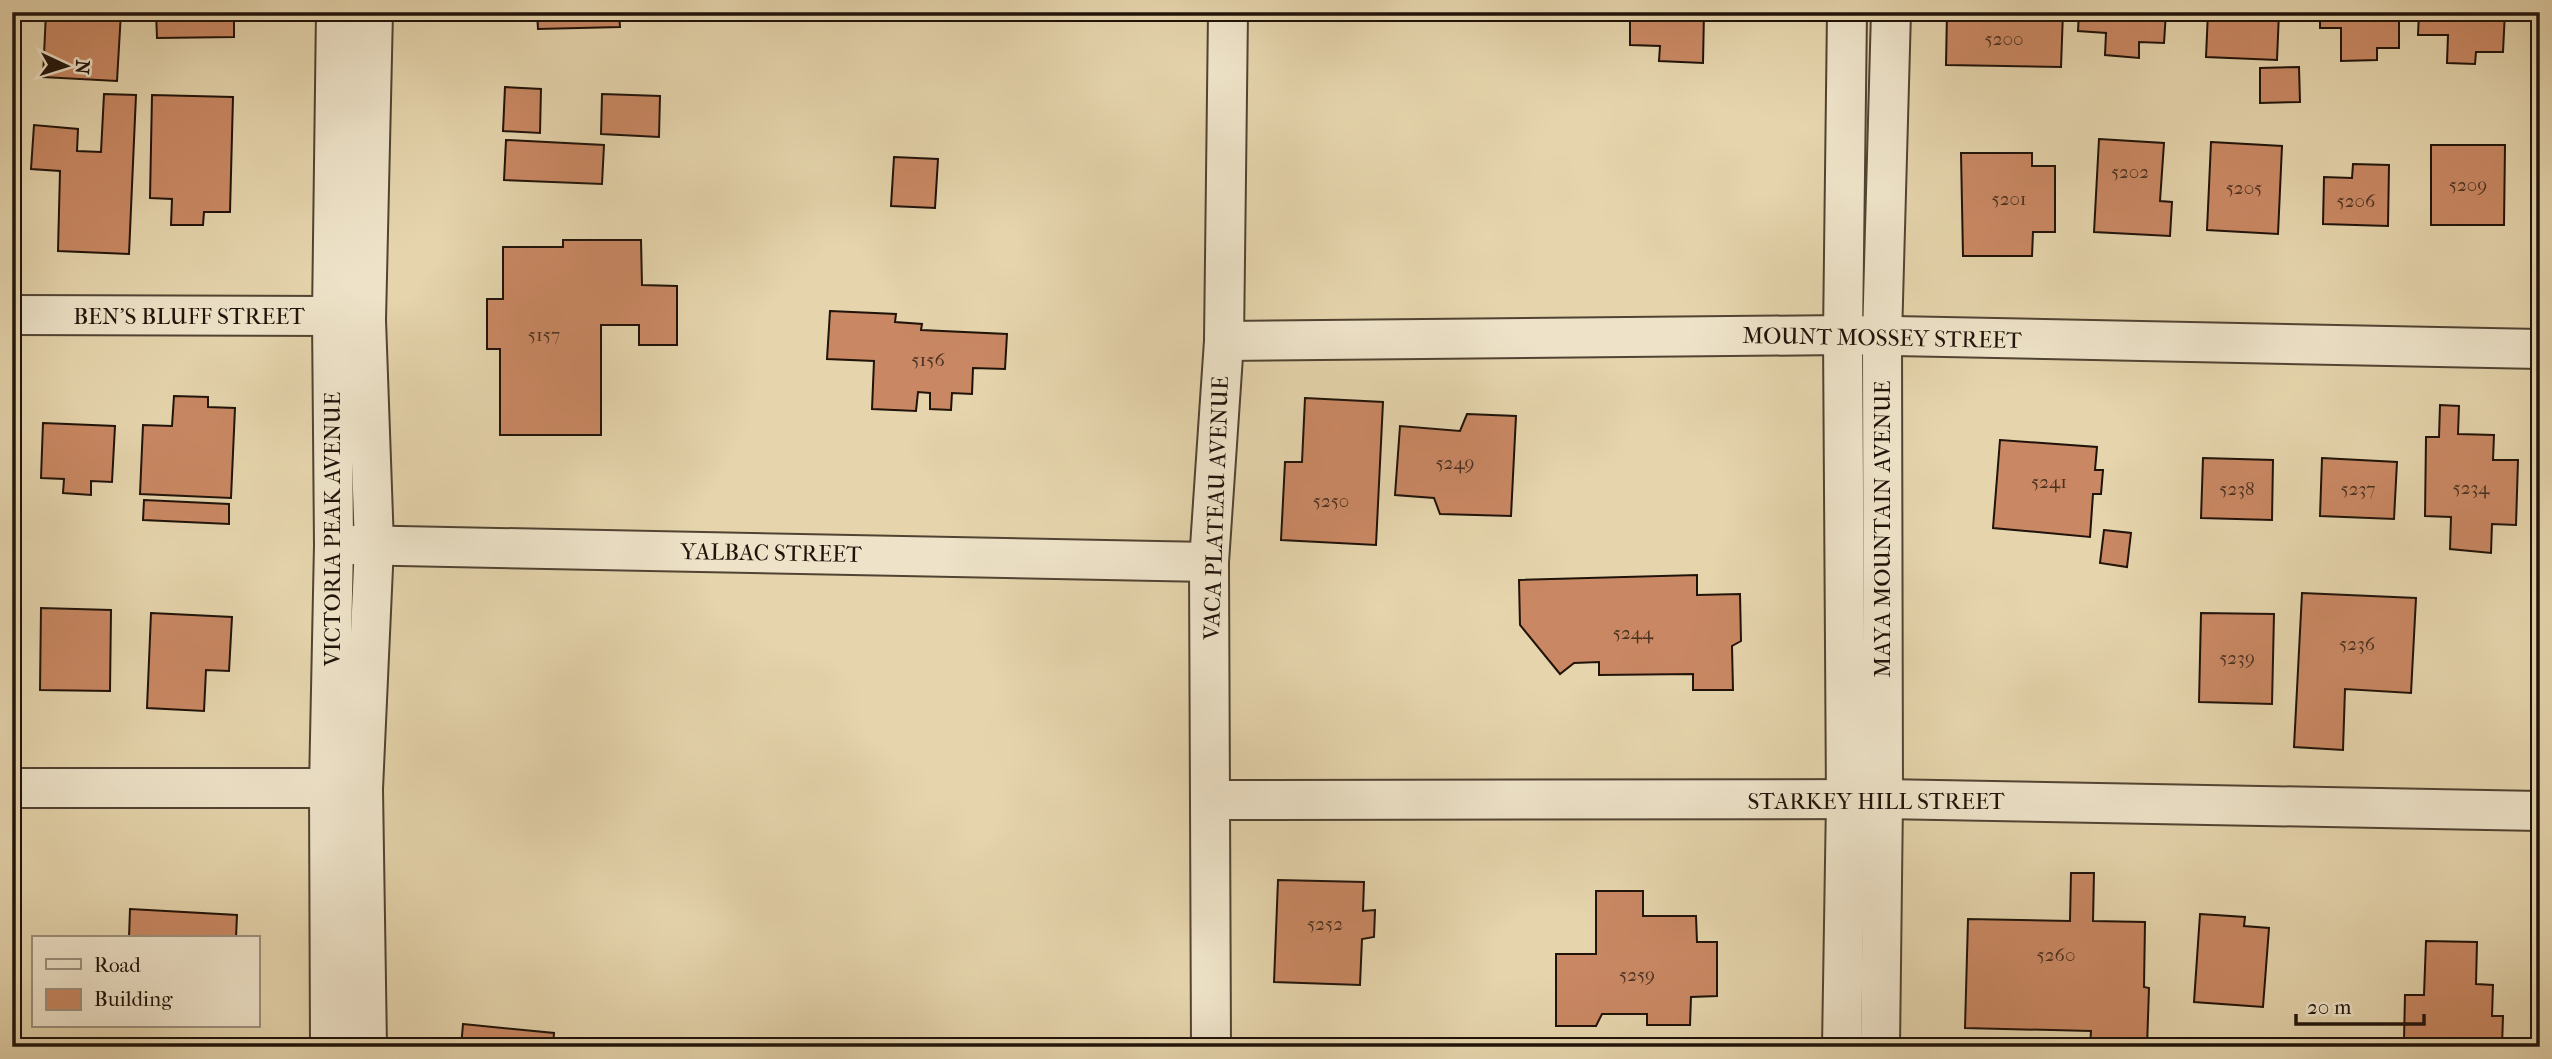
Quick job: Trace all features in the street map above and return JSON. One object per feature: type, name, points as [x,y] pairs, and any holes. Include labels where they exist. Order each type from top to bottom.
[{"type":"street","name":"VICTORIA PEAK AVENUE","points":[[330,1047],[346,788],[334,544],[349,318],[336,12]]},
{"type":"street","points":[[367,1047],[346,788],[374,545],[349,318],[373,12]]},
{"type":"street","name":"VACA PLATEAU AVENUE","points":[[1211,1047],[1209,562],[1224,341],[1228,12]]},
{"type":"street","name":"MAYA MOUNTAIN AVENUE","points":[[1847,12],[1843,335],[1864,800],[1880,1047]]},
{"type":"street","name":"MAYA MOUNTAIN AVENUE","points":[[1842,1047],[1864,800],[1882,337],[1891,12]]},
{"type":"street","name":"BEN'S BLUFF STREET","points":[[12,316],[349,318]]},
{"type":"street","name":"MOUNT MOSSEY STREET","points":[[1224,341],[1843,335],[2540,349]]},
{"type":"street","name":"YALBAC STREET","points":[[334,544],[1209,562]]},
{"type":"street","points":[[12,788],[346,788]]},
{"type":"street","name":"STARKEY HILL STREET","points":[[1212,800],[1864,800],[2540,811]]},
{"type":"building","points":[[46,12],[121,12],[117,81],[43,77]]},
{"type":"building","points":[[156,12],[234,12],[234,37],[157,38]]},
{"type":"building","points":[[537,12],[619,12],[620,27],[538,29]]},
{"type":"building","points":[[1630,12],[1704,12],[1703,63],[1659,61],[1660,46],[1630,45]]},
{"type":"building","points":[[1947,12],[2063,12],[2061,67],[1946,65]]},
{"type":"building","points":[[2079,12],[2166,12],[2164,43],[2139,42],[2139,58],[2105,55],[2106,33],[2078,31]]},
{"type":"building","points":[[2208,12],[2279,12],[2277,60],[2206,57]]},
{"type":"building","points":[[2320,12],[2399,12],[2399,48],[2377,48],[2377,60],[2341,61],[2341,28],[2320,28]]},
{"type":"building","points":[[2419,12],[2505,12],[2503,52],[2476,52],[2475,64],[2447,63],[2448,35],[2418,35]]},
{"type":"building","points":[[2299,67],[2300,102],[2260,103],[2260,68]]},
{"type":"building","points":[[505,87],[541,89],[540,133],[503,131]]},
{"type":"building","points":[[104,94],[136,95],[129,254],[58,251],[60,171],[31,169],[34,125],[78,129],[77,151],[101,152]]},
{"type":"building","points":[[602,94],[660,96],[659,137],[601,134]]},
{"type":"building","points":[[152,95],[233,97],[230,212],[204,212],[203,225],[171,225],[172,199],[150,198]]},
{"type":"building","points":[[2099,139],[2164,143],[2160,201],[2172,202],[2170,236],[2094,232]]},
{"type":"building","points":[[506,140],[604,145],[602,184],[504,180]]},
{"type":"building","points":[[2211,142],[2282,146],[2278,234],[2207,230]]},
{"type":"building","points":[[2431,145],[2505,145],[2504,225],[2431,225]]},
{"type":"building","points":[[1961,153],[2032,153],[2032,166],[2055,166],[2055,232],[2033,232],[2032,256],[1963,256]]},
{"type":"building","points":[[894,157],[938,159],[935,208],[891,206]]},
{"type":"building","points":[[2353,164],[2389,165],[2388,226],[2323,224],[2324,177],[2352,178]]},
{"type":"building","points":[[563,240],[641,240],[642,285],[677,286],[677,345],[639,345],[639,325],[601,325],[601,435],[500,435],[500,349],[487,349],[487,299],[503,299],[503,247],[563,247]]},
{"type":"building","points":[[830,311],[896,314],[895,322],[922,324],[921,330],[1007,334],[1005,369],[973,368],[972,394],[952,393],[951,410],[930,409],[930,393],[918,392],[916,411],[872,409],[874,361],[827,359]]},
{"type":"building","points":[[174,396],[208,397],[208,407],[235,408],[231,498],[140,494],[143,425],[172,426]]},
{"type":"building","points":[[1305,398],[1383,402],[1376,545],[1281,540],[1285,462],[1302,462]]},
{"type":"building","points":[[2440,405],[2459,406],[2458,434],[2494,435],[2493,460],[2518,460],[2516,525],[2492,524],[2491,553],[2450,549],[2451,517],[2425,516],[2426,437],[2439,437]]},
{"type":"building","points":[[1467,414],[1516,416],[1511,516],[1440,514],[1434,498],[1395,495],[1400,426],[1460,431]]},
{"type":"building","points":[[43,423],[115,426],[112,482],[91,481],[91,495],[63,493],[64,479],[41,478]]},
{"type":"building","points":[[2000,440],[2097,447],[2095,470],[2103,470],[2101,494],[2093,494],[2090,537],[1993,528]]},
{"type":"building","points":[[2539,443],[2540,511],[2533,511]]},
{"type":"building","points":[[2203,458],[2273,460],[2272,520],[2201,518]]},
{"type":"building","points":[[2322,458],[2397,462],[2394,519],[2320,516]]},
{"type":"building","points":[[144,500],[229,504],[229,524],[143,520]]},
{"type":"building","points":[[2104,530],[2131,533],[2127,567],[2100,563]]},
{"type":"building","points":[[1697,575],[1697,595],[1740,594],[1741,641],[1732,646],[1733,690],[1693,690],[1693,674],[1599,675],[1599,662],[1574,663],[1560,674],[1520,625],[1519,580]]},
{"type":"building","points":[[2302,593],[2416,598],[2411,693],[2345,689],[2343,750],[2294,747]]},
{"type":"building","points":[[41,608],[111,610],[110,691],[40,690]]},
{"type":"building","points":[[151,613],[232,617],[229,671],[206,670],[204,711],[147,708]]},
{"type":"building","points":[[2201,613],[2274,614],[2272,704],[2199,702]]},
{"type":"building","points":[[2071,873],[2094,873],[2093,921],[2145,922],[2144,987],[2149,988],[2147,1047],[2090,1047],[2091,1031],[1965,1028],[1968,919],[2070,921]]},
{"type":"building","points":[[1278,880],[1364,882],[1363,911],[1375,910],[1374,937],[1362,939],[1360,985],[1274,982]]},
{"type":"building","points":[[1596,891],[1643,891],[1643,916],[1696,916],[1697,942],[1717,942],[1717,996],[1691,997],[1690,1025],[1647,1025],[1647,1014],[1602,1014],[1596,1026],[1556,1026],[1556,954],[1596,954]]},
{"type":"building","points":[[130,909],[237,915],[236,936],[129,936]]},
{"type":"building","points":[[2200,914],[2245,917],[2244,926],[2269,928],[2263,1007],[2194,1002]]},
{"type":"building","points":[[2426,941],[2477,942],[2476,984],[2493,985],[2492,1016],[2503,1016],[2502,1047],[2416,1047],[2416,1040],[2404,1040],[2405,995],[2424,995]]},
{"type":"building","points":[[463,1024],[554,1033],[553,1047],[461,1047]]}]
